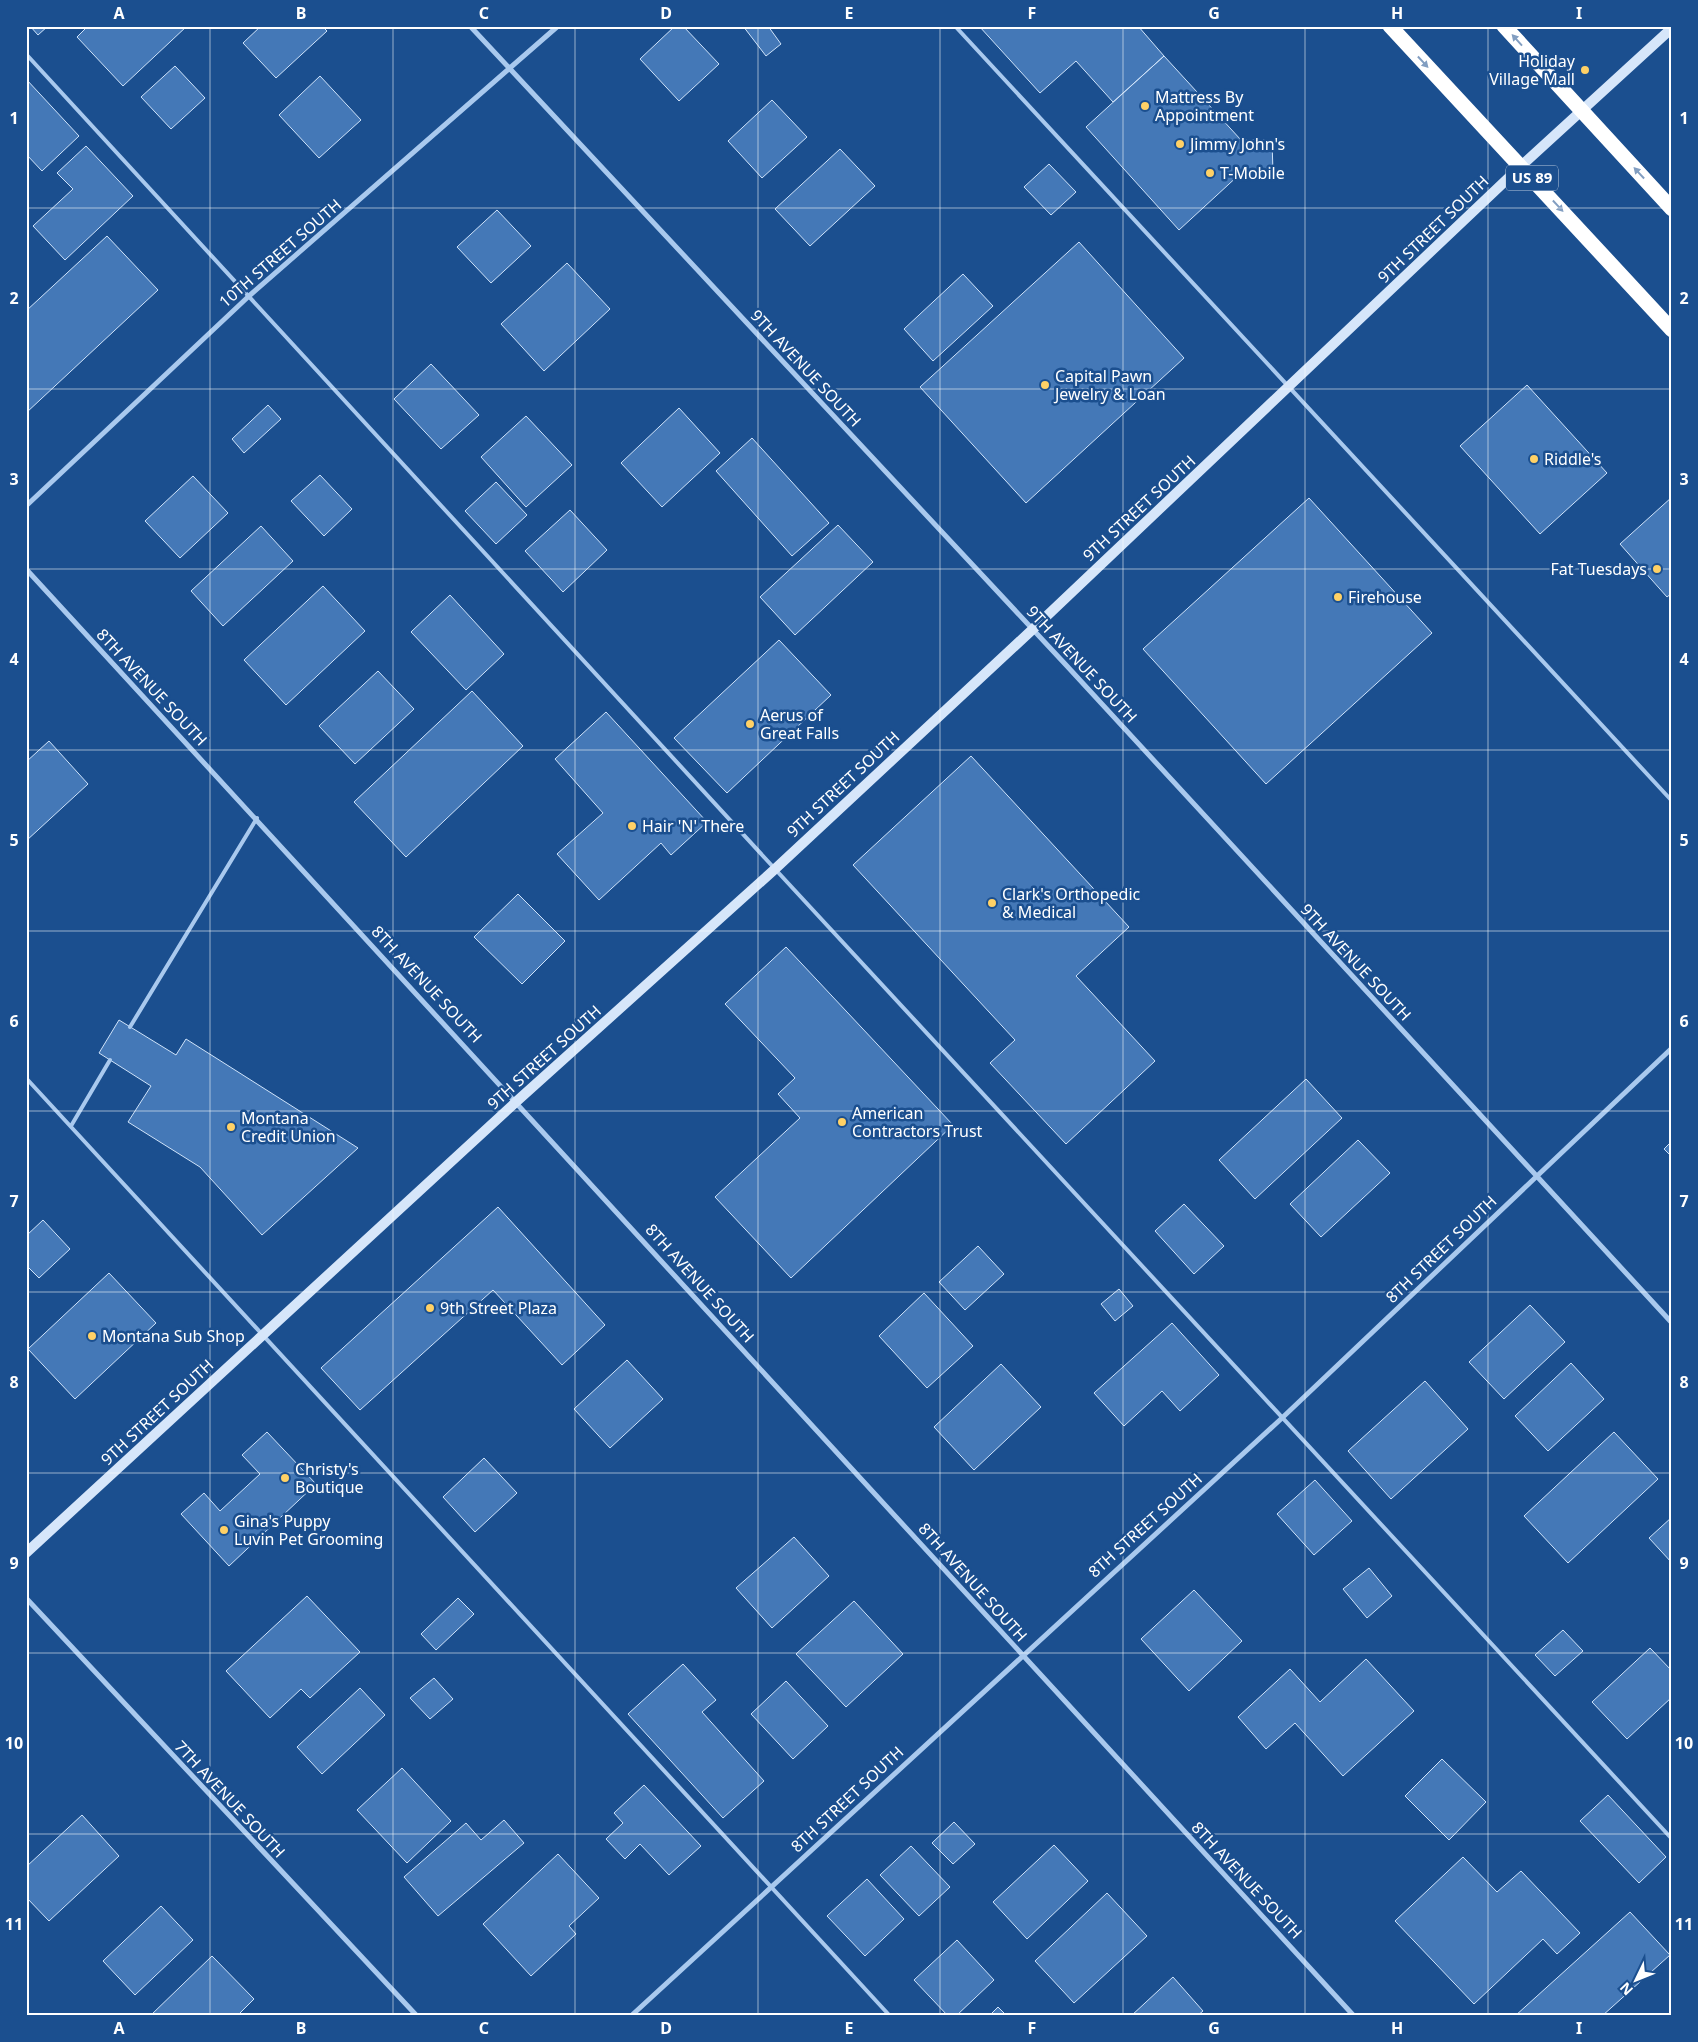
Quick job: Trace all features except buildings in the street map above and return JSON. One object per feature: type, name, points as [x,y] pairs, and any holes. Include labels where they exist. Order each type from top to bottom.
[{"type":"highway","name":"US 89","points":[[1390,26],[1672,330]]},
{"type":"highway","points":[[1504,26],[1672,209]]},
{"type":"main road","name":"9TH STREET SOUTH","points":[[26,1553],[517,1101],[775,869],[1288,388],[1521,166],[1672,28]]},
{"type":"street","name":"9TH AVENUE SOUTH","points":[[470,26],[1033,628],[1672,1323]]},
{"type":"street","name":"10TH STREET SOUTH","points":[[26,506],[249,296],[510,70],[558,26]]},
{"type":"street","name":"8TH AVENUE SOUTH","points":[[26,568],[517,1101],[1354,2016]]},
{"type":"street","name":"8TH STREET SOUTH","points":[[631,2016],[1022,1654],[1282,1418],[1672,1048]]},
{"type":"street","name":"7TH AVENUE SOUTH","points":[[26,1598],[417,2016]]},
{"type":"lane","points":[[955,26],[1672,801]]},
{"type":"lane","points":[[26,54],[775,869],[1672,1839]]},
{"type":"lane","points":[[130,1027],[257,818]]},
{"type":"lane","points":[[70,1126],[110,1060]]},
{"type":"lane","points":[[26,1078],[890,2016]]},
{"type":"place","name":"Holiday Village Mall","points":[[1585,70]]},
{"type":"place","name":"Mattress By Appointment","points":[[1145,106]]},
{"type":"place","name":"Jimmy John's","points":[[1180,144]]},
{"type":"place","name":"T-Mobile","points":[[1210,173]]},
{"type":"place","name":"Capital Pawn Jewelry & Loan","points":[[1045,385]]},
{"type":"place","name":"Riddle's","points":[[1534,459]]},
{"type":"place","name":"Fat Tuesdays","points":[[1657,569]]},
{"type":"place","name":"Firehouse","points":[[1338,597]]},
{"type":"place","name":"Aerus of Great Falls","points":[[750,724]]},
{"type":"place","name":"Hair 'N' There","points":[[632,826]]},
{"type":"place","name":"Clark's Orthopedic & Medical","points":[[992,903]]},
{"type":"place","name":"American Contractors Trust","points":[[842,1122]]},
{"type":"place","name":"Montana Credit Union","points":[[231,1127]]},
{"type":"place","name":"9th Street Plaza","points":[[430,1308]]},
{"type":"place","name":"Montana Sub Shop","points":[[92,1336]]},
{"type":"place","name":"Christy's Boutique","points":[[285,1478]]},
{"type":"place","name":"Gina's Puppy Luvin Pet Grooming","points":[[224,1530]]}]
